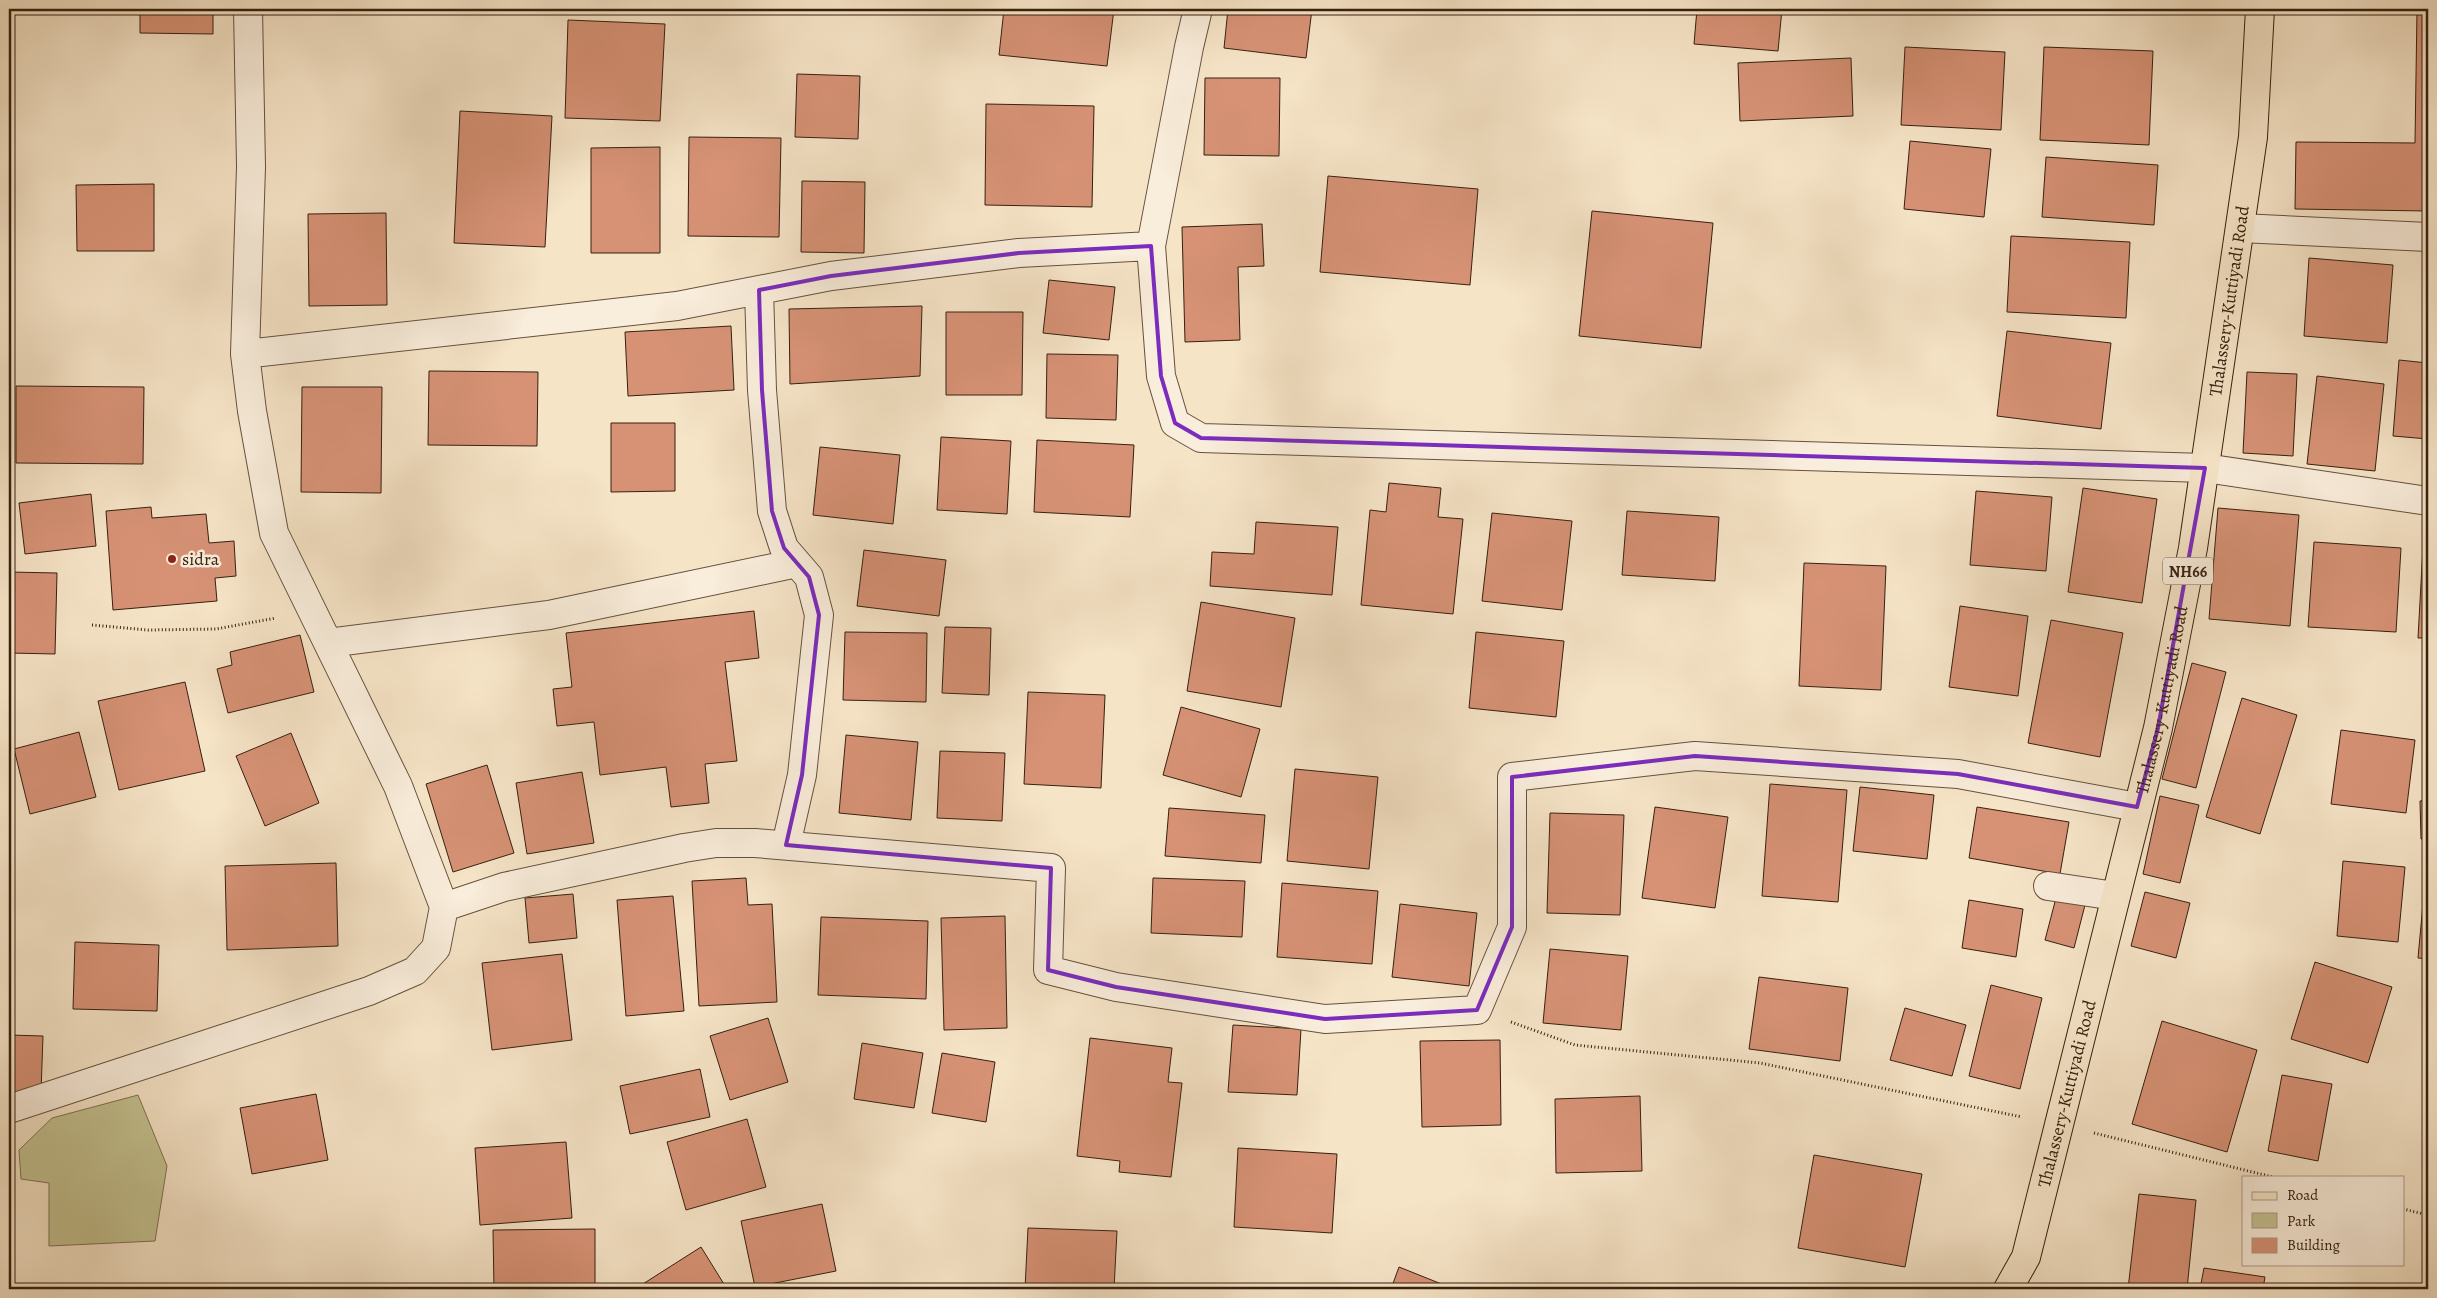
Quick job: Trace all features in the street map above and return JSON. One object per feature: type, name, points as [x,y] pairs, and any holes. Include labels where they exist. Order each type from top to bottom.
[{"type":"main road","name":"Thalassery-Kuttiyadi Road","points":[[2008,1289],[2026,1258],[2159,718],[2193,548],[2253,137],[2260,9]]},
{"type":"street","points":[[9,1109],[369,991],[415,971],[436,948],[444,907],[398,786],[274,533],[252,411],[245,354],[251,167],[248,9]]},
{"type":"street","points":[[1198,9],[1187,56],[1152,246],[1161,376],[1175,423],[1201,438],[2205,468],[2428,501]]},
{"type":"street","points":[[2240,228],[2428,237]]},
{"type":"street","points":[[245,354],[677,306],[831,276],[1019,253],[1152,246]]},
{"type":"street","points":[[759,290],[762,390],[772,511],[784,548],[809,577],[819,615],[802,775],[786,845]]},
{"type":"street","points":[[328,643],[549,615],[797,562]]},
{"type":"street","points":[[444,907],[504,887],[684,848],[716,843],[786,845],[1051,868],[1048,970],[1116,987],[1325,1019],[1477,1010],[1512,927],[1512,776],[1695,756],[1958,774],[2138,807]]},
{"type":"street","points":[[2048,886],[2116,896]]},
{"type":"path","points":[[92,625],[148,630],[216,629],[313,611]]},
{"type":"path","points":[[1477,1010],[1575,1045],[1760,1063],[2059,1124],[2269,1176]]},
{"type":"path","points":[[2404,1209],[2428,1215]]},
{"type":"highlighted area","points":[[1151,246],[1161,376],[1175,423],[1201,438],[2205,468],[2158,728],[2137,807],[1958,774],[1695,756],[1512,777],[1512,927],[1477,1010],[1325,1019],[1116,987],[1048,970],[1051,868],[786,845],[802,775],[819,615],[809,577],[784,548],[772,511],[762,390],[759,290],[831,276],[1019,253]]},
{"type":"green space","points":[[138,1095],[167,1166],[155,1241],[49,1246],[49,1183],[21,1179],[19,1150],[52,1118]]},
{"type":"building","points":[[140,9],[213,9],[213,34],[140,33]]},
{"type":"building","points":[[1004,9],[1114,9],[1107,66],[999,55]]},
{"type":"building","points":[[1228,9],[1312,9],[1306,58],[1224,48]]},
{"type":"building","points":[[1697,9],[1782,9],[1778,51],[1694,44]]},
{"type":"building","points":[[1898,9],[2003,9],[2003,13]]},
{"type":"building","points":[[2417,9],[2428,9],[2428,211],[2295,209],[2296,142],[2415,143]]},
{"type":"building","points":[[568,20],[665,24],[660,121],[565,118]]},
{"type":"building","points":[[1905,47],[2005,52],[2001,130],[1901,125]]},
{"type":"building","points":[[2044,47],[2153,51],[2149,145],[2040,140]]},
{"type":"building","points":[[1851,58],[1853,116],[1740,121],[1738,63]]},
{"type":"building","points":[[797,74],[860,76],[858,139],[795,137]]},
{"type":"building","points":[[1205,78],[1280,78],[1279,156],[1204,155]]},
{"type":"building","points":[[986,104],[1094,106],[1092,207],[985,205]]},
{"type":"building","points":[[460,111],[552,116],[545,247],[454,243]]},
{"type":"building","points":[[689,137],[781,138],[779,237],[688,236]]},
{"type":"building","points":[[1910,141],[1991,149],[1984,217],[1904,209]]},
{"type":"building","points":[[660,147],[660,253],[591,253],[591,148]]},
{"type":"building","points":[[2046,157],[2158,165],[2154,225],[2042,217]]},
{"type":"building","points":[[1328,176],[1478,189],[1470,285],[1320,272]]},
{"type":"building","points":[[802,181],[865,182],[864,253],[801,252]]},
{"type":"building","points":[[154,184],[154,251],[77,251],[76,185]]},
{"type":"building","points":[[1592,211],[1713,223],[1701,348],[1579,336]]},
{"type":"building","points":[[386,213],[387,305],[309,306],[308,214]]},
{"type":"building","points":[[1262,224],[1264,266],[1238,267],[1240,340],[1185,342],[1182,227]]},
{"type":"building","points":[[2011,236],[2130,242],[2126,318],[2007,312]]},
{"type":"building","points":[[2309,258],[2393,265],[2387,343],[2304,336]]},
{"type":"building","points":[[1049,280],[1115,287],[1109,340],[1043,333]]},
{"type":"building","points":[[922,306],[920,376],[790,384],[789,309]]},
{"type":"building","points":[[946,312],[1023,312],[1022,395],[946,395]]},
{"type":"building","points":[[731,326],[734,390],[628,396],[625,332]]},
{"type":"building","points":[[2007,331],[2111,343],[2101,429],[1997,416]]},
{"type":"building","points":[[1047,354],[1118,355],[1116,420],[1046,418]]},
{"type":"building","points":[[2399,360],[2428,363],[2428,439],[2393,436]]},
{"type":"building","points":[[429,371],[538,372],[537,446],[428,445]]},
{"type":"building","points":[[2247,372],[2297,374],[2293,456],[2243,453]]},
{"type":"building","points":[[2317,376],[2384,384],[2375,471],[2307,464]]},
{"type":"building","points":[[16,386],[144,387],[143,464],[16,463]]},
{"type":"building","points":[[302,387],[382,387],[381,493],[301,492]]},
{"type":"building","points":[[611,423],[675,423],[675,491],[611,492]]},
{"type":"building","points":[[941,437],[1011,441],[1007,514],[937,510]]},
{"type":"building","points":[[1037,440],[1134,445],[1130,517],[1034,512]]},
{"type":"building","points":[[820,447],[900,455],[893,524],[813,515]]},
{"type":"building","points":[[1389,483],[1441,488],[1438,517],[1463,519],[1453,614],[1361,605],[1370,510],[1386,512]]},
{"type":"building","points":[[2083,488],[2157,499],[2142,603],[2068,592]]},
{"type":"building","points":[[1976,491],[2052,497],[2046,571],[1970,565]]},
{"type":"building","points":[[91,494],[96,546],[25,554],[19,503]]},
{"type":"building","name":"sidra","points":[[151,507],[152,518],[206,514],[209,543],[234,541],[236,576],[215,578],[217,601],[113,610],[106,511]]},
{"type":"building","points":[[2218,508],[2299,515],[2290,626],[2209,619]]},
{"type":"building","points":[[1627,511],[1719,517],[1715,581],[1622,575]]},
{"type":"building","points":[[1492,513],[1572,521],[1562,610],[1482,601]]},
{"type":"building","points":[[1256,522],[1338,527],[1332,595],[1210,586],[1212,552],[1254,554]]},
{"type":"building","points":[[2314,542],[2401,548],[2396,632],[2308,627]]},
{"type":"building","points":[[2423,547],[2428,547],[2428,638],[2418,638]]},
{"type":"building","points":[[864,550],[946,560],[939,616],[857,606]]},
{"type":"building","points":[[1804,563],[1886,566],[1881,690],[1799,686]]},
{"type":"building","points":[[9,572],[57,573],[55,654],[9,653]]},
{"type":"building","points":[[1201,602],[1295,618],[1281,707],[1187,691]]},
{"type":"building","points":[[1960,606],[2028,616],[2018,696],[1949,687]]},
{"type":"building","points":[[754,611],[759,658],[725,662],[737,761],[705,764],[709,803],[671,807],[666,767],[600,775],[594,722],[557,726],[553,689],[572,687],[566,633]]},
{"type":"building","points":[[2051,620],[2123,633],[2100,757],[2028,743]]},
{"type":"building","points":[[945,627],[991,628],[989,695],[942,693]]},
{"type":"building","points":[[845,632],[927,633],[926,702],[843,700]]},
{"type":"building","points":[[1476,632],[1564,641],[1556,717],[1469,708]]},
{"type":"building","points":[[300,635],[314,692],[228,713],[217,669],[232,665],[230,652]]},
{"type":"building","points":[[2192,663],[2226,672],[2196,788],[2162,779]]},
{"type":"building","points":[[185,682],[205,771],[119,790],[98,701]]},
{"type":"building","points":[[1028,692],[1105,695],[1101,788],[1024,784]]},
{"type":"building","points":[[2242,698],[2297,715],[2260,834],[2206,817]]},
{"type":"building","points":[[1181,707],[1260,729],[1241,797],[1163,775]]},
{"type":"building","points":[[2341,730],[2415,740],[2406,813],[2331,804]]},
{"type":"building","points":[[79,732],[96,797],[30,814],[14,749]]},
{"type":"building","points":[[291,733],[319,803],[265,826],[236,756]]},
{"type":"building","points":[[846,735],[918,742],[911,820],[839,813]]},
{"type":"building","points":[[940,751],[1005,753],[1002,821],[937,818]]},
{"type":"building","points":[[487,765],[514,853],[453,872],[426,784]]},
{"type":"building","points":[[1295,769],[1378,777],[1369,869],[1287,861]]},
{"type":"building","points":[[582,772],[594,843],[527,854],[516,783]]},
{"type":"building","points":[[1770,784],[1847,790],[1838,902],[1762,896]]},
{"type":"building","points":[[1860,787],[1934,795],[1927,859],[1853,851]]},
{"type":"building","points":[[2160,796],[2199,805],[2180,883],[2143,874]]},
{"type":"building","points":[[2428,800],[2428,839],[2421,839],[2420,801]]},
{"type":"building","points":[[1655,807],[1728,817],[1715,908],[1642,898]]},
{"type":"building","points":[[1977,807],[2069,822],[2060,874],[1969,858]]},
{"type":"building","points":[[1169,808],[1265,815],[1261,863],[1165,856]]},
{"type":"building","points":[[1550,813],[1624,815],[1620,915],[1547,913]]},
{"type":"building","points":[[2343,861],[2405,867],[2398,942],[2337,936]]},
{"type":"building","points":[[336,863],[338,946],[227,950],[225,866]]},
{"type":"building","points":[[2426,871],[2428,871],[2428,959],[2418,958]]},
{"type":"building","points":[[746,878],[748,905],[772,904],[777,1002],[699,1006],[692,881]]},
{"type":"building","points":[[1153,878],[1245,881],[1242,937],[1151,933]]},
{"type":"building","points":[[1282,883],[1378,891],[1372,964],[1277,957]]},
{"type":"building","points":[[2145,892],[2190,903],[2176,958],[2131,946]]},
{"type":"building","points":[[573,894],[577,938],[529,943],[525,898]]},
{"type":"building","points":[[673,896],[684,1011],[626,1016],[617,900]]},
{"type":"building","points":[[2056,898],[2085,905],[2074,948],[2045,940]]},
{"type":"building","points":[[1969,900],[2023,909],[2016,957],[1962,948]]},
{"type":"building","points":[[1400,904],[1477,913],[1469,986],[1392,977]]},
{"type":"building","points":[[1005,916],[1007,1028],[944,1030],[941,918]]},
{"type":"building","points":[[821,917],[928,921],[926,999],[818,995]]},
{"type":"building","points":[[75,942],[159,945],[157,1011],[73,1009]]},
{"type":"building","points":[[1550,949],[1628,956],[1621,1030],[1543,1023]]},
{"type":"building","points":[[562,954],[572,1040],[492,1050],[482,963]]},
{"type":"building","points":[[2315,962],[2392,987],[2368,1063],[2291,1039]]},
{"type":"building","points":[[1759,977],[1848,988],[1840,1061],[1749,1049]]},
{"type":"building","points":[[1991,985],[2042,998],[2020,1089],[1969,1076]]},
{"type":"building","points":[[1905,1008],[1966,1025],[1952,1076],[1890,1060]]},
{"type":"building","points":[[768,1018],[788,1082],[730,1100],[710,1036]]},
{"type":"building","points":[[2162,1021],[2257,1050],[2227,1152],[2132,1124]]},
{"type":"building","points":[[1233,1025],[1301,1029],[1297,1095],[1228,1092]]},
{"type":"building","points":[[9,1035],[43,1036],[41,1092],[9,1092]]},
{"type":"building","points":[[1090,1038],[1172,1048],[1168,1082],[1182,1083],[1171,1177],[1119,1172],[1120,1161],[1077,1156]]},
{"type":"building","points":[[1500,1040],[1501,1125],[1422,1127],[1420,1041]]},
{"type":"building","points":[[862,1043],[923,1053],[914,1108],[854,1099]]},
{"type":"building","points":[[942,1053],[995,1062],[986,1122],[932,1113]]},
{"type":"building","points":[[700,1069],[710,1117],[630,1134],[620,1086]]},
{"type":"building","points":[[2282,1075],[2332,1084],[2318,1161],[2268,1151]]},
{"type":"building","points":[[316,1094],[328,1160],[252,1174],[240,1108]]},
{"type":"building","points":[[1640,1096],[1642,1171],[1556,1173],[1555,1099]]},
{"type":"building","points":[[747,1119],[766,1187],[686,1210],[667,1142]]},
{"type":"building","points":[[566,1142],[572,1218],[480,1225],[475,1148]]},
{"type":"building","points":[[1238,1148],[1337,1154],[1332,1233],[1234,1227]]},
{"type":"building","points":[[1814,1155],[1922,1174],[1905,1267],[1798,1248]]},
{"type":"building","points":[[2139,1194],[2196,1200],[2187,1289],[2128,1289]]},
{"type":"building","points":[[822,1204],[836,1271],[755,1287],[741,1221]]},
{"type":"building","points":[[1028,1228],[1117,1231],[1114,1289],[1025,1289]]},
{"type":"building","points":[[595,1229],[595,1289],[494,1289],[493,1230]]},
{"type":"building","points":[[701,1247],[727,1289],[635,1289]]},
{"type":"building","points":[[1399,1267],[1454,1289],[1391,1289]]},
{"type":"building","points":[[2204,1268],[2265,1277],[2263,1289],[2200,1289]]},
{"type":"place","name":"sidra","points":[[172,559]]}]
